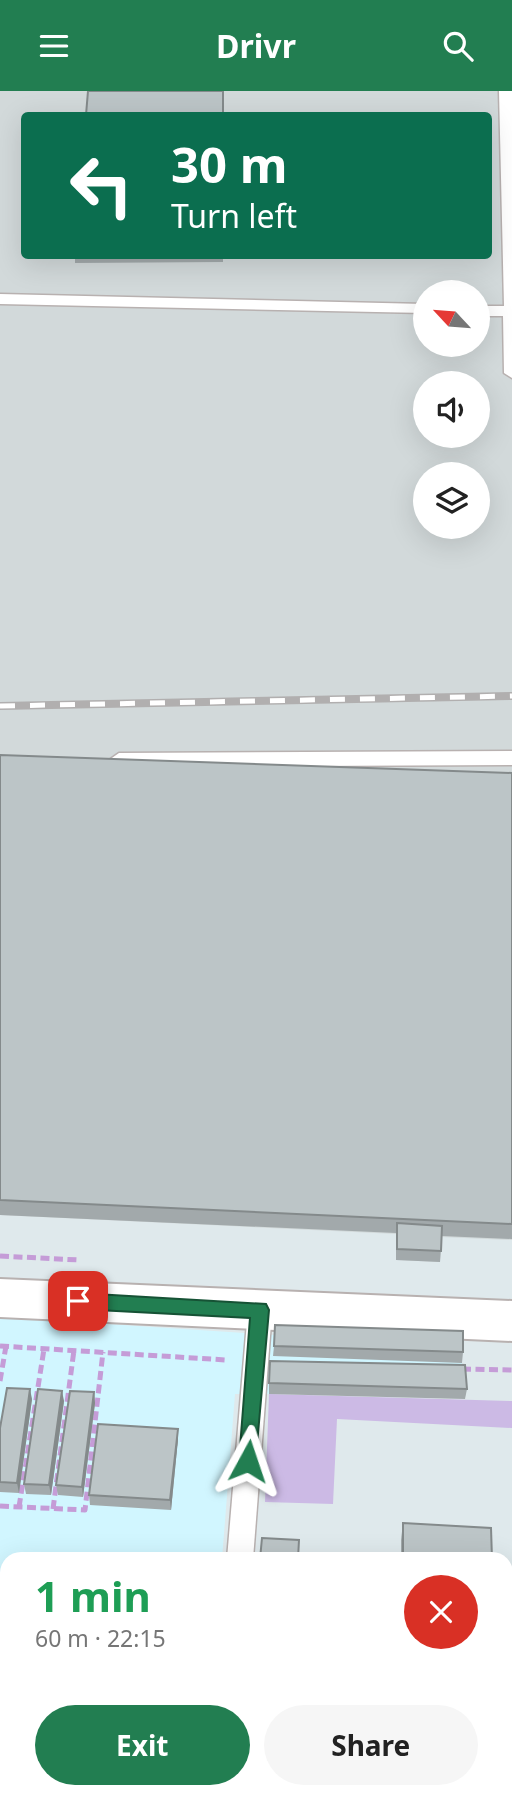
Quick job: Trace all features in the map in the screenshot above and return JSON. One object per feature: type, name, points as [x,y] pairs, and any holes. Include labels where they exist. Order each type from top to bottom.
[{"type":"street","points":[[0,1298],[512,1321]]},
{"type":"lane","points":[[506,91],[512,373]]},
{"type":"lane","points":[[0,299],[413,309]]},
{"type":"lane","points":[[490,311],[511,311]]},
{"type":"lane","points":[[95,760],[512,758]]},
{"type":"lane","points":[[241,1552],[260,1310]]},
{"type":"path","points":[[0,1381],[6,1346]]},
{"type":"path","points":[[19,1507],[44,1349]]},
{"type":"path","points":[[52,1509],[74,1350]]},
{"type":"path","points":[[0,1507],[85,1510],[103,1352]]},
{"type":"shaded area","points":[[0,91],[512,91],[512,1240],[441,1237],[440,1262],[396,1260],[396,1234],[0,1215]]},
{"type":"shaded area","points":[[0,1317],[274,1335],[462,1363],[464,1376],[269,1394],[235,1394],[223,1552],[0,1552]]},
{"type":"shaded area","points":[[269,1394],[512,1401],[512,1428],[337,1419],[333,1504],[265,1502]]},
{"type":"building","points":[[88,91],[223,91],[223,112],[86,112]]},
{"type":"building","points":[[0,755],[512,773],[512,1224],[0,1200]]},
{"type":"building","points":[[397,1223],[442,1226],[441,1251],[397,1249]]},
{"type":"building","points":[[275,1325],[463,1331],[463,1352],[274,1346]]},
{"type":"building","points":[[270,1361],[465,1365],[467,1389],[269,1383]]},
{"type":"building","points":[[7,1388],[30,1389],[17,1483],[0,1482],[0,1428]]},
{"type":"building","points":[[38,1389],[62,1391],[49,1485],[24,1484]]},
{"type":"building","points":[[70,1391],[94,1392],[82,1487],[56,1485]]},
{"type":"building","points":[[98,1424],[178,1429],[170,1500],[89,1495]]},
{"type":"building","points":[[403,1523],[491,1528],[492,1552],[403,1552]]},
{"type":"building","points":[[262,1538],[299,1540],[298,1552],[261,1552]]},
{"type":"railway","points":[[0,706],[512,696]]},
{"type":"route","points":[[78,1301],[260,1310],[248,1461]]}]
